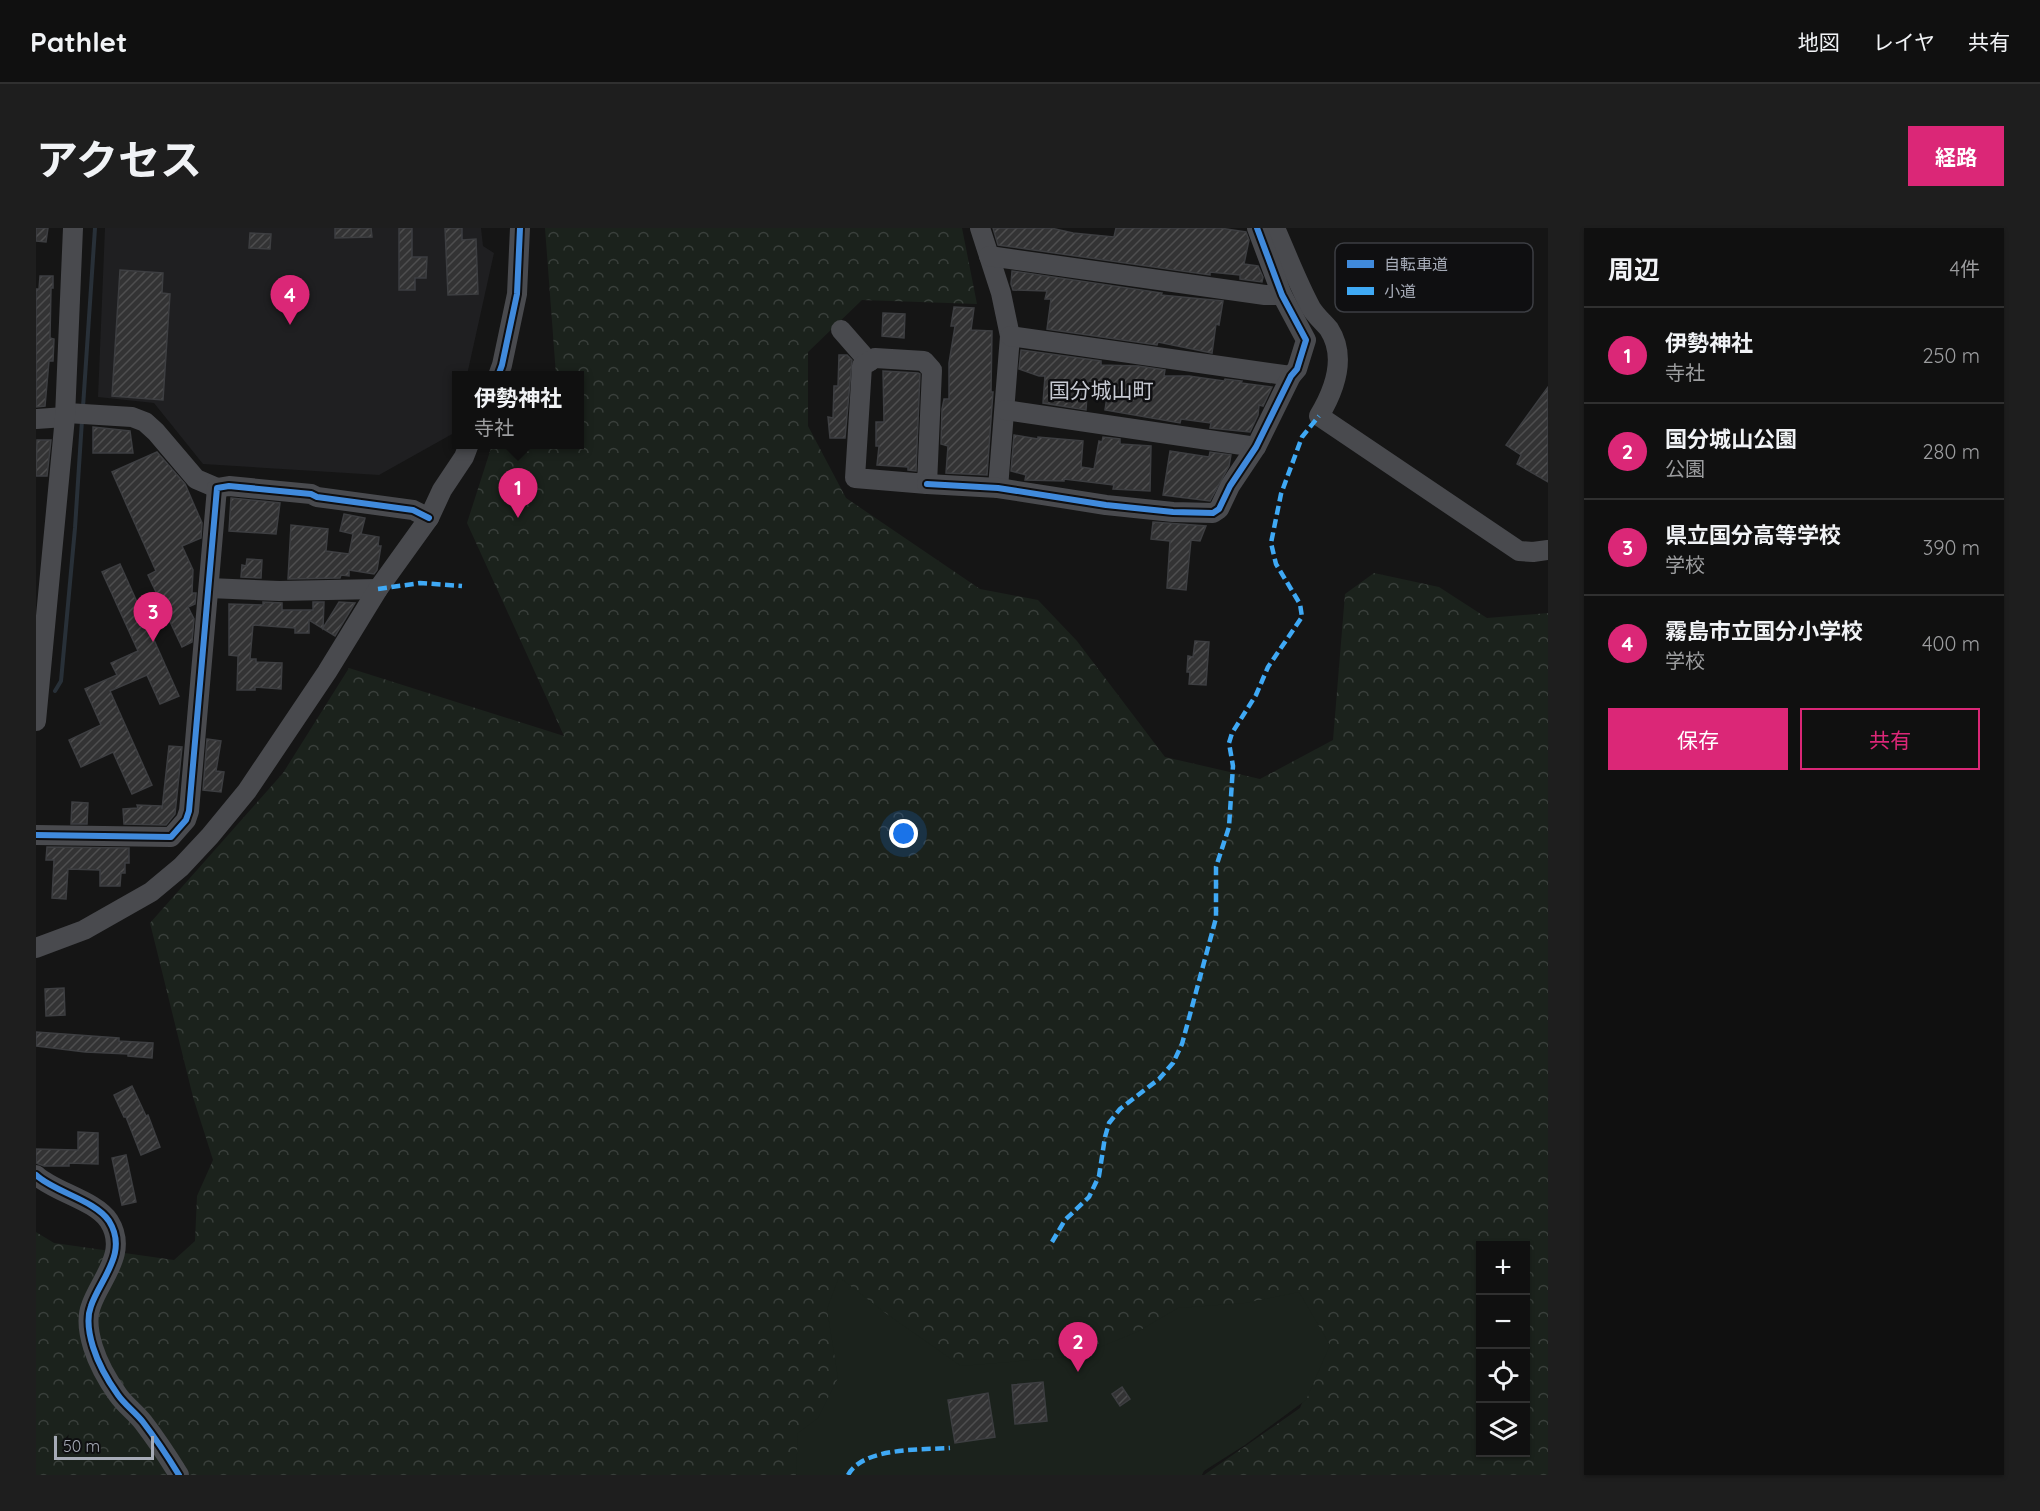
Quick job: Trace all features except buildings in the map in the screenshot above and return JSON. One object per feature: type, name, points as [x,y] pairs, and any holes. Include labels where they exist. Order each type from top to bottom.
[{"type":"street","points":[[36,721],[38,682],[74,414],[73,228]]},
{"type":"street","points":[[500,371],[517,294],[520,228]]},
{"type":"street","points":[[980,228],[1006,313],[1010,336],[998,488]]},
{"type":"street","points":[[927,484],[932,370],[924,361],[875,358],[862,366],[855,478],[927,484],[998,488],[1106,505],[1173,512],[1213,513],[1218,509],[1256,447],[1291,376],[1297,369],[1306,340],[1282,295],[1257,228]]},
{"type":"street","points":[[1275,228],[1312,311],[1329,330],[1336,344],[1337,365],[1334,387],[1319,416],[1520,551],[1548,550]]},
{"type":"street","points":[[989,255],[1265,295],[1282,295]]},
{"type":"street","points":[[841,330],[869,362]]},
{"type":"street","points":[[1010,336],[1291,376]]},
{"type":"street","points":[[1005,410],[1256,447]]},
{"type":"street","points":[[36,419],[74,414],[132,417],[145,422],[156,432],[196,479],[217,488],[229,486],[311,494],[317,497],[413,510],[429,518]]},
{"type":"street","points":[[36,948],[84,930],[151,892],[181,867],[210,836],[247,790],[327,672],[378,589],[429,518],[441,490],[467,449]]},
{"type":"street","points":[[36,835],[171,837],[186,820],[189,811],[217,488]]},
{"type":"street","points":[[209,588],[279,591],[378,589]]},
{"type":"street","points":[[36,1175],[102,1214],[109,1221],[115,1242],[115,1254],[88,1316],[93,1350],[118,1396],[141,1420],[179,1475]]},
{"type":"shaded area","points":[[105,228],[481,228],[483,246],[494,253],[468,371],[452,371],[452,434],[379,475],[203,464],[154,403],[98,397]]},
{"type":"green space","points":[[545,228],[962,228],[977,304],[862,300],[808,352],[808,426],[846,498],[980,589],[1038,600],[1077,641],[1165,757],[1260,779],[1333,740],[1345,594],[1374,573],[1439,587],[1487,618],[1548,613],[1548,1475],[1204,1475],[1300,1408],[1323,1354],[1079,1365],[847,1387],[806,1475],[36,1475],[36,1232],[54,1243],[174,1260],[195,1241],[197,1196],[213,1160],[193,1097],[150,923],[283,773],[349,668],[564,736],[467,523],[491,449],[584,449],[584,371],[556,371]]},
{"type":"green space","points":[[839,1277],[961,1366],[1078,1356],[1137,1332],[1178,1308],[1245,1303],[1299,1292],[1330,1345],[1306,1400],[1245,1445],[1204,1471],[1202,1475],[796,1475],[798,1433],[818,1418],[838,1378],[827,1309]]},
{"type":"waterway","points":[[83,407],[95,228]]},
{"type":"waterway","points":[[55,691],[61,681],[82,420]]},
{"type":"marked path","points":[[1052,1242],[1065,1220],[1089,1197],[1099,1176],[1109,1123],[1120,1109],[1159,1079],[1173,1063],[1182,1044],[1216,918],[1216,867],[1229,827],[1233,766],[1229,743],[1232,733],[1256,695],[1268,667],[1302,617],[1300,604],[1276,564],[1271,543],[1281,494],[1302,437],[1319,416]]},
{"type":"marked path","points":[[378,589],[420,583],[462,586]]},
{"type":"marked path","points":[[848,1475],[866,1459],[879,1455],[909,1450],[950,1448]]},
{"type":"cycle path","points":[[500,371],[517,294],[520,228]]},
{"type":"cycle path","points":[[927,484],[998,488],[1106,505],[1173,512],[1213,513],[1219,509],[1230,486],[1256,447],[1291,376],[1297,369],[1306,340],[1282,295],[1257,228]]},
{"type":"cycle path","points":[[36,835],[171,837],[186,820],[189,811],[217,488],[229,486],[311,494],[317,497],[413,510],[429,518]]},
{"type":"cycle path","points":[[36,1175],[94,1207],[109,1221],[116,1244],[114,1255],[89,1311],[89,1326],[95,1353],[114,1390],[143,1422],[179,1475]]},
{"type":"place","name":"霧島市立国分小学校","points":[[290,325]]},
{"type":"place","name":"伊勢神社","points":[[518,518]]},
{"type":"place","name":"県立国分高等学校","points":[[153,642]]},
{"type":"place","name":"国分城山公園","points":[[1078,1372]]},
{"type":"district","name":"国分城山町","points":[[1101,391]]}]
